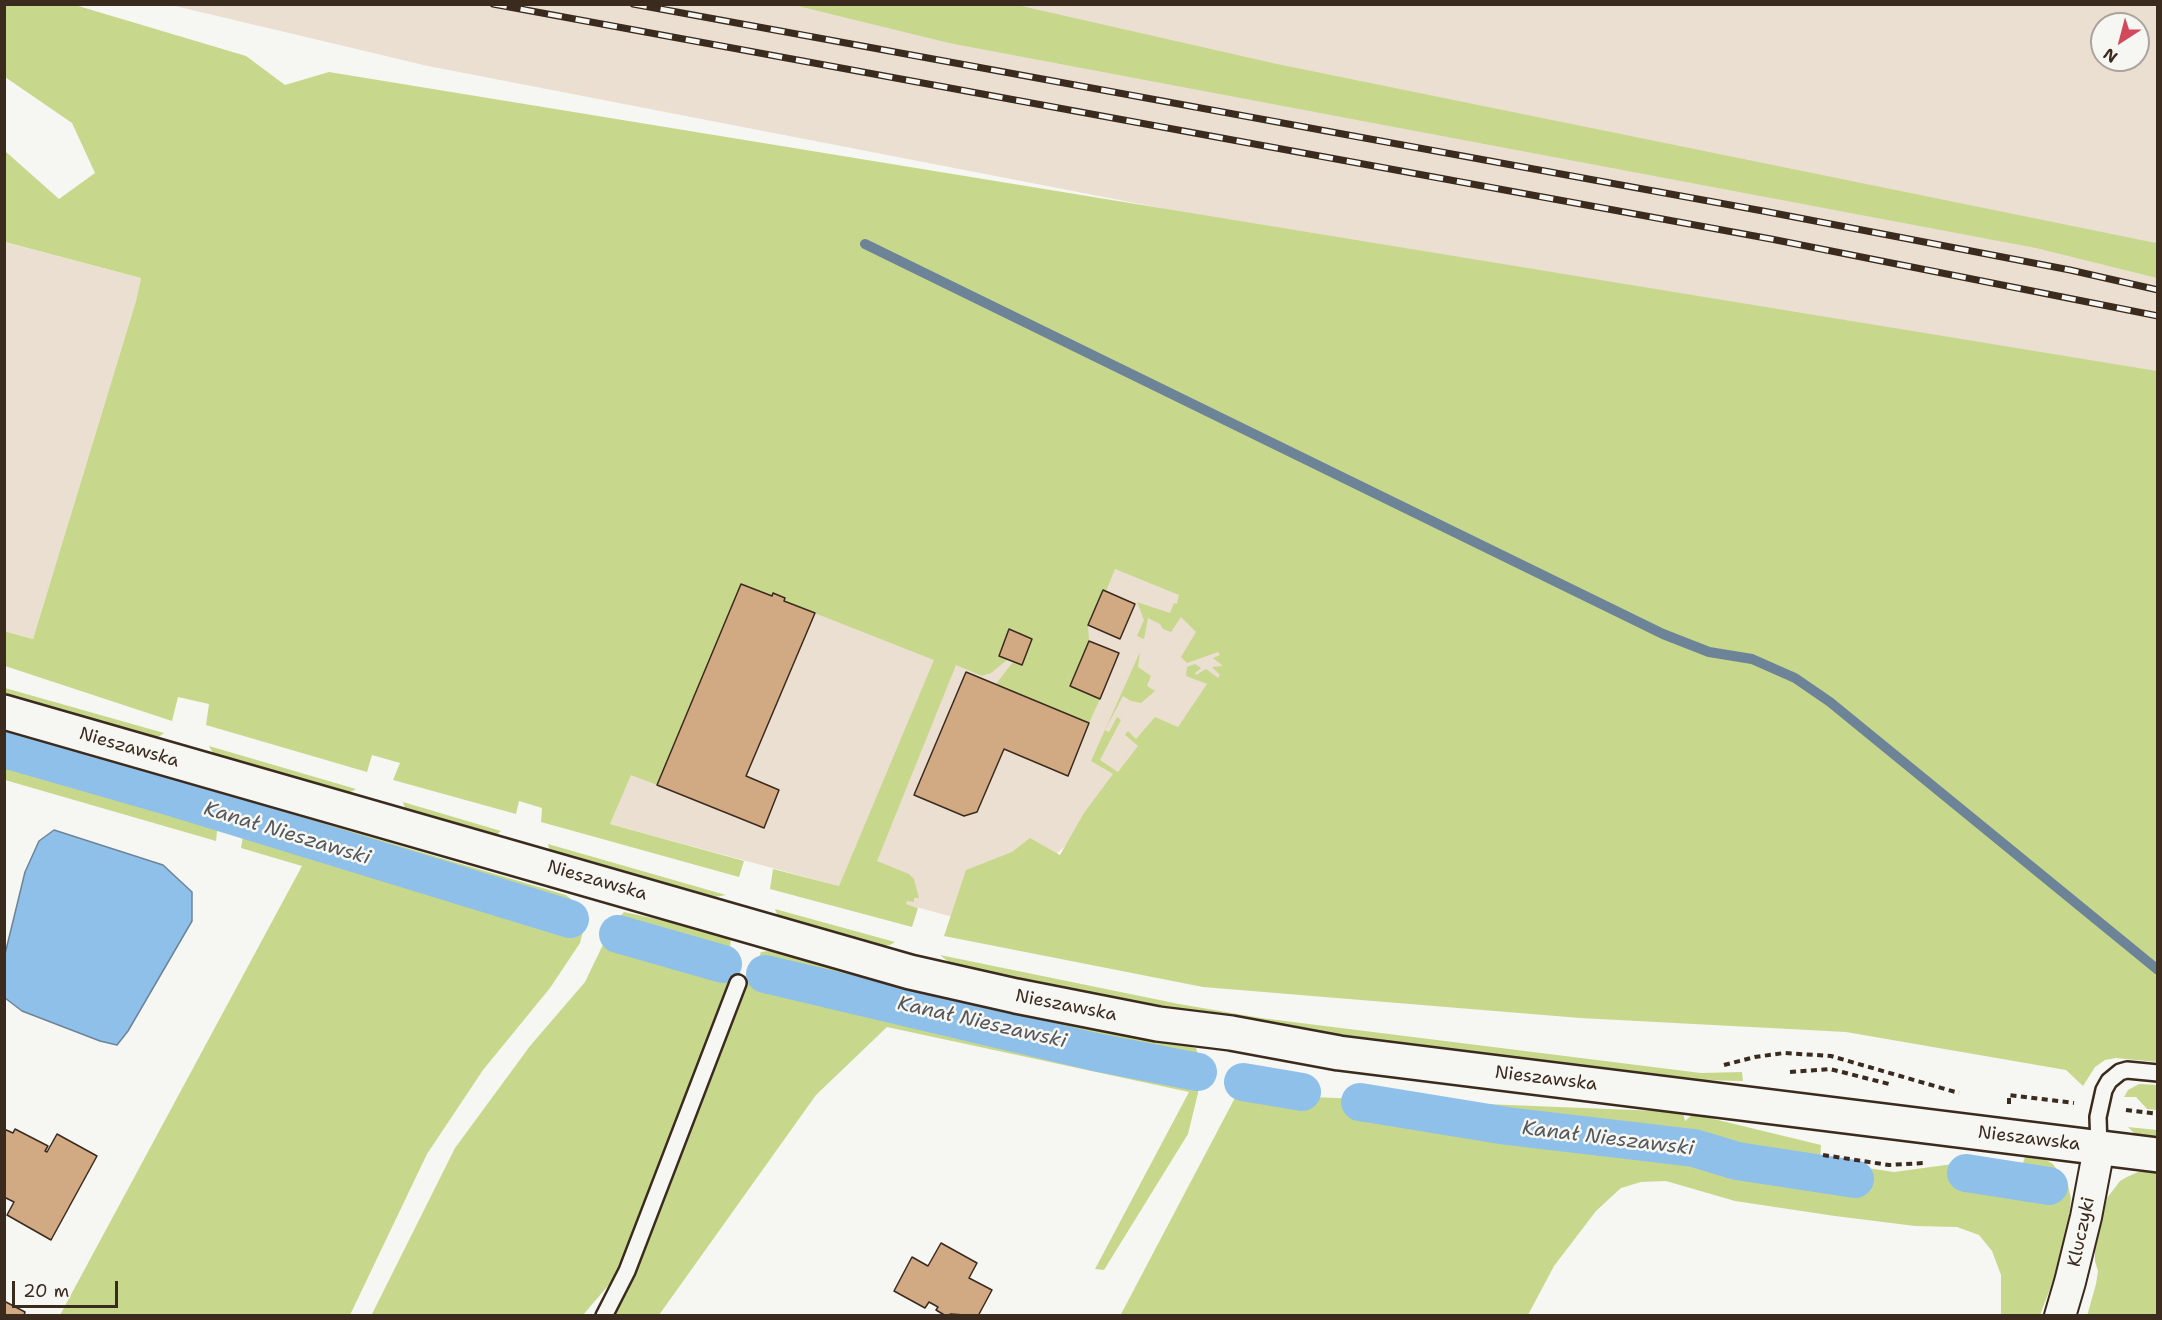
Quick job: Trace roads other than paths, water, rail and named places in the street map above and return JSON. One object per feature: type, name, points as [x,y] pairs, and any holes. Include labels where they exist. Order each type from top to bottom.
[{"type":"main road","name":"Nieszawska","points":[[4,712],[910,972],[1016,996],[1158,1024],[1231,1033],[1339,1053],[2157,1155]]},
{"type":"street","name":"Kluczyki","points":[[2060,1316],[2086,1217],[2099,1148]]},
{"type":"lane","points":[[604,1316],[627,1271],[738,983]]},
{"type":"lane","points":[[2099,1148],[2098,1117],[2104,1090],[2109,1081],[2120,1072],[2127,1070],[2157,1073]]},
{"type":"water","points":[[54,830],[163,865],[192,892],[192,921],[128,1031],[117,1045],[100,1041],[22,1011],[5,998],[5,954],[25,872],[39,841]]},
{"type":"waterway","points":[[865,244],[1663,634],[1709,652],[1752,659],[1795,678],[1830,702],[2158,970]]},
{"type":"waterway","name":"Kanał Nieszawski","points":[[4,749],[168,796],[570,919]]},
{"type":"waterway","name":"Kanał Nieszawski","points":[[618,934],[723,964]]},
{"type":"waterway","name":"Kanał Nieszawski","points":[[765,974],[1095,1052],[1198,1072]]},
{"type":"waterway","name":"Kanał Nieszawski","points":[[1243,1082],[1302,1092]]},
{"type":"waterway","name":"Kanał Nieszawski","points":[[1360,1102],[1507,1126],[1694,1148],[1737,1161],[1855,1179]]},
{"type":"waterway","name":"Kanał Nieszawski","points":[[1966,1173],[2049,1186]]},
{"type":"railway","points":[[493,4],[1771,239],[2158,316]]},
{"type":"railway","points":[[633,4],[1763,211],[2070,270],[2158,290]]}]
